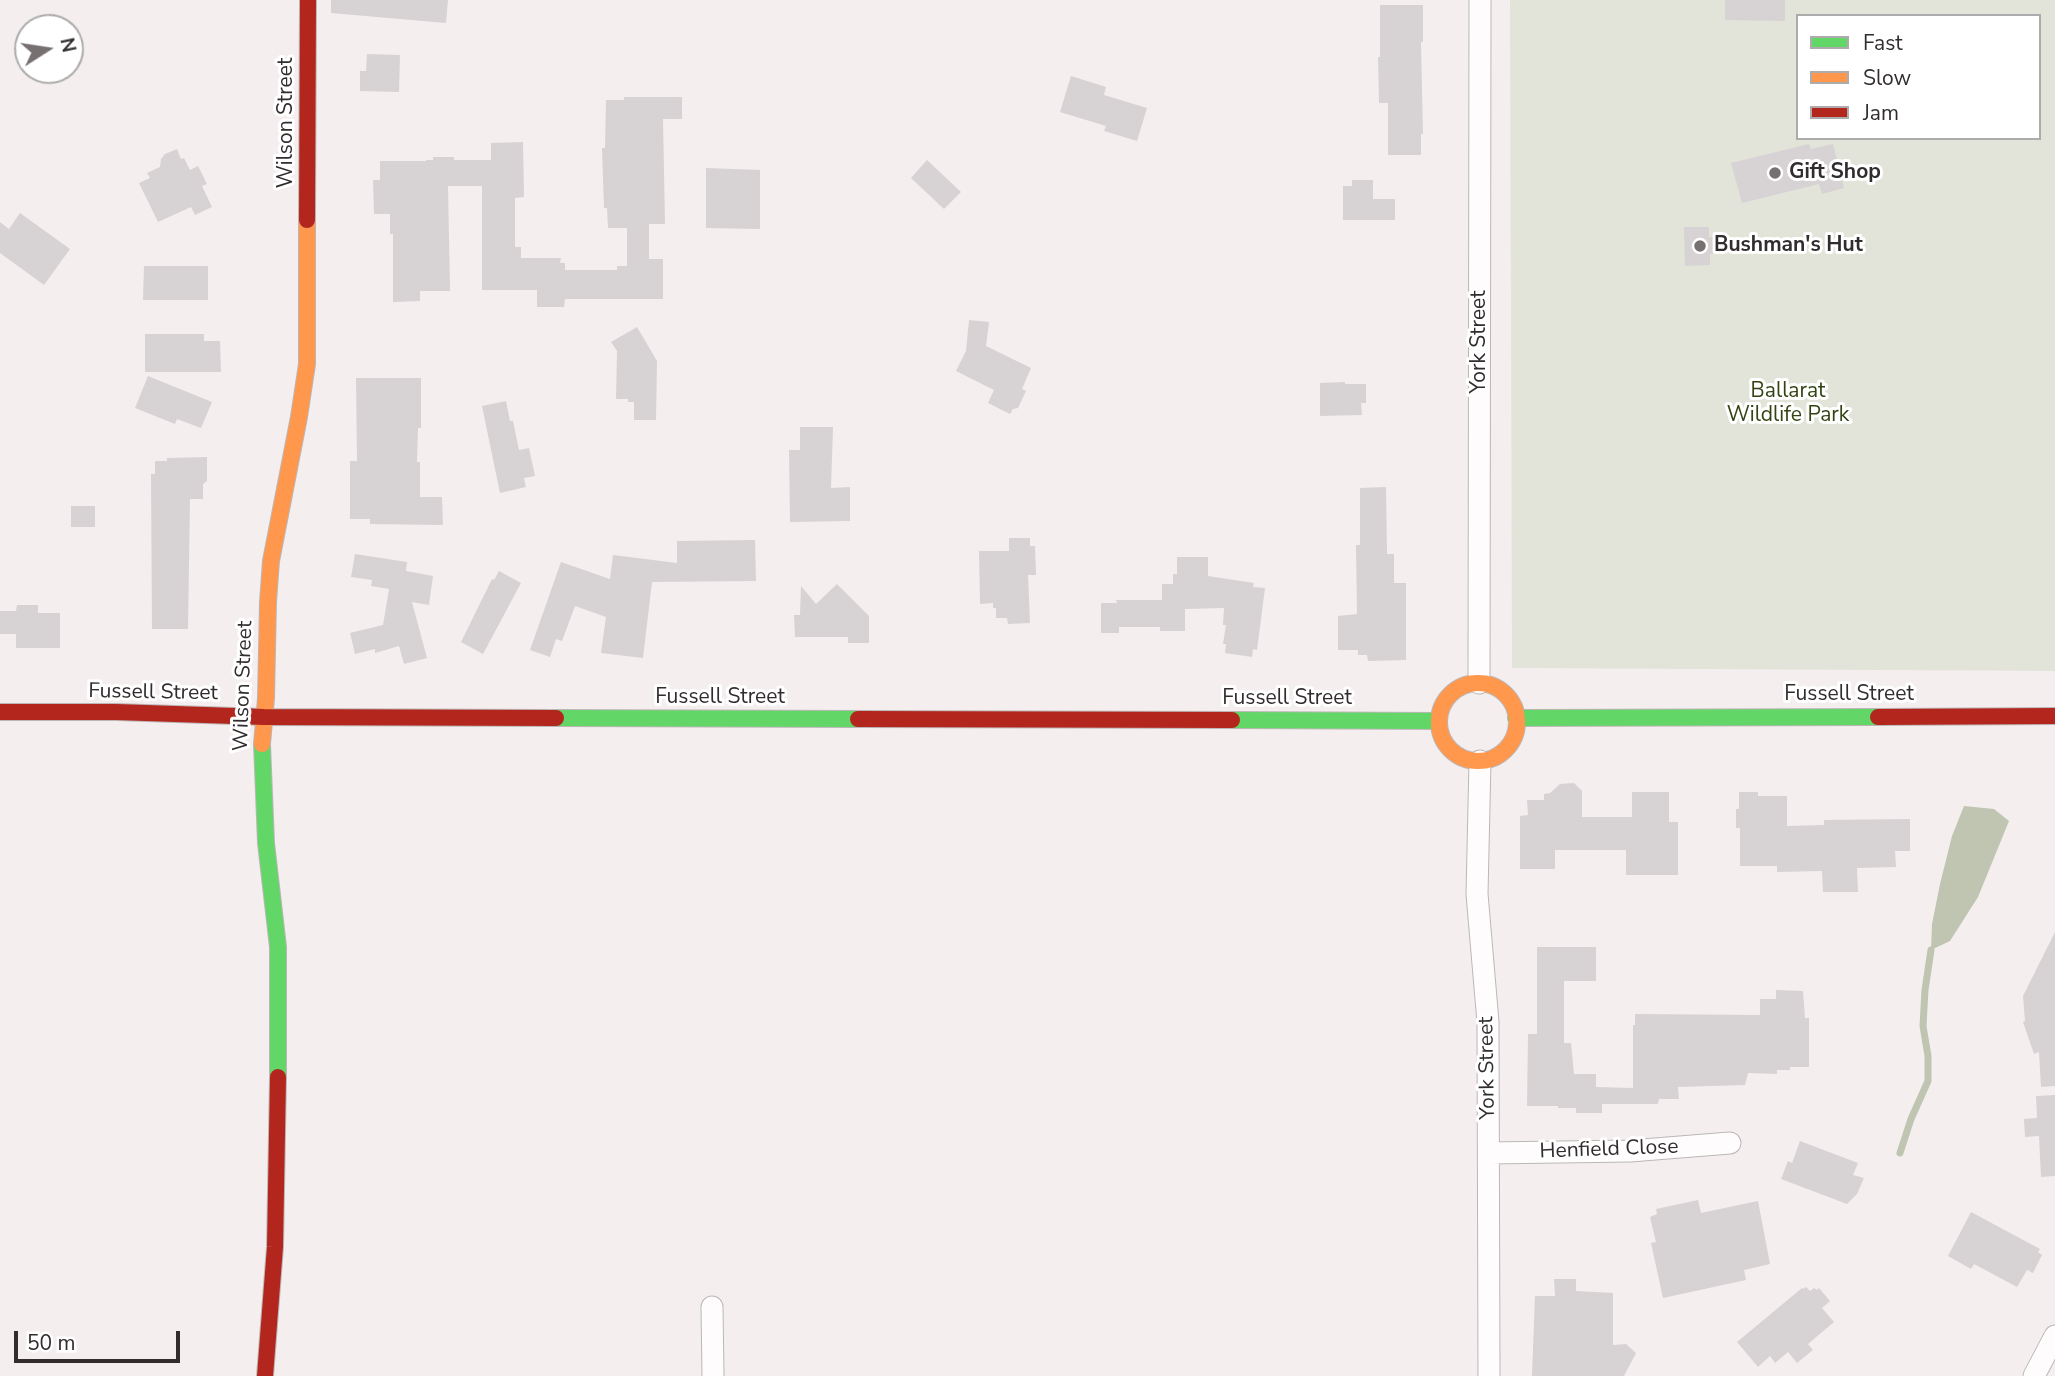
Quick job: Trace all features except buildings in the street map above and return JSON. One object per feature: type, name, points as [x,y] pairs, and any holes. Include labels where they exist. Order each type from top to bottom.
[{"type":"street","name":"Wilson Street","points":[[265,1376],[275,1247],[279,984],[278,947],[264,813],[262,746],[271,561],[299,418],[307,354],[308,0]]},
{"type":"street","name":"York Street","points":[[1479,684],[1480,0]]},
{"type":"street","points":[[1479,684],[1500,690],[1514,707],[1516,718],[1516,729],[1508,748],[1500,755],[1480,761],[1459,757],[1451,750],[1441,732],[1439,721],[1441,709],[1456,690],[1479,684]]},
{"type":"street","name":"Fussell Street","points":[[0,712],[126,712],[264,717],[1439,721]]},
{"type":"street","name":"Fussell Street","points":[[1516,718],[2055,716]]},
{"type":"street","name":"York Street","points":[[1480,761],[1477,894],[1487,1004],[1489,1376]]},
{"type":"street","name":"Henfield Close","points":[[1489,1153],[1630,1151],[1730,1143]]},
{"type":"street","points":[[712,1307],[713,1376]]},
{"type":"street","points":[[2034,1376],[2055,1336]]},
{"type":"green space","name":"Ballarat Wildlife Park","points":[[1510,0],[2055,0],[2055,671],[1512,668]]},
{"type":"shaded area","points":[[1964,806],[1994,809],[2009,821],[1978,897],[1950,941],[1931,950],[1932,924],[1940,884],[1952,836]]},
{"type":"waterway","points":[[1900,1153],[1928,1081],[1928,1056],[1923,1026],[1931,950]]},
{"type":"traffic: fast","points":[[1516,718],[1878,717]]},
{"type":"traffic: fast","points":[[556,718],[858,719]]},
{"type":"traffic: fast","points":[[1232,720],[1439,721]]},
{"type":"traffic: fast","points":[[262,744],[266,843],[278,947],[278,1077]]},
{"type":"traffic: slow","points":[[262,744],[271,561],[307,364],[307,220]]},
{"type":"traffic: slow","points":[[1478,683],[1493,686],[1505,695],[1514,707],[1517,722],[1514,737],[1505,749],[1493,758],[1478,761],[1463,758],[1451,749],[1442,737],[1439,722],[1442,707],[1451,695],[1463,686],[1478,683]]},
{"type":"traffic: jam","points":[[307,220],[308,0]]},
{"type":"traffic: jam","points":[[0,712],[116,712],[264,717],[556,718]]},
{"type":"traffic: jam","points":[[1878,717],[2055,716]]},
{"type":"traffic: jam","points":[[858,719],[1232,720]]},
{"type":"traffic: jam","points":[[265,1376],[275,1247],[278,1077]]},
{"type":"place","name":"Gift Shop","points":[[1775,173]]},
{"type":"place","name":"Bushman's Hut","points":[[1700,246]]}]
